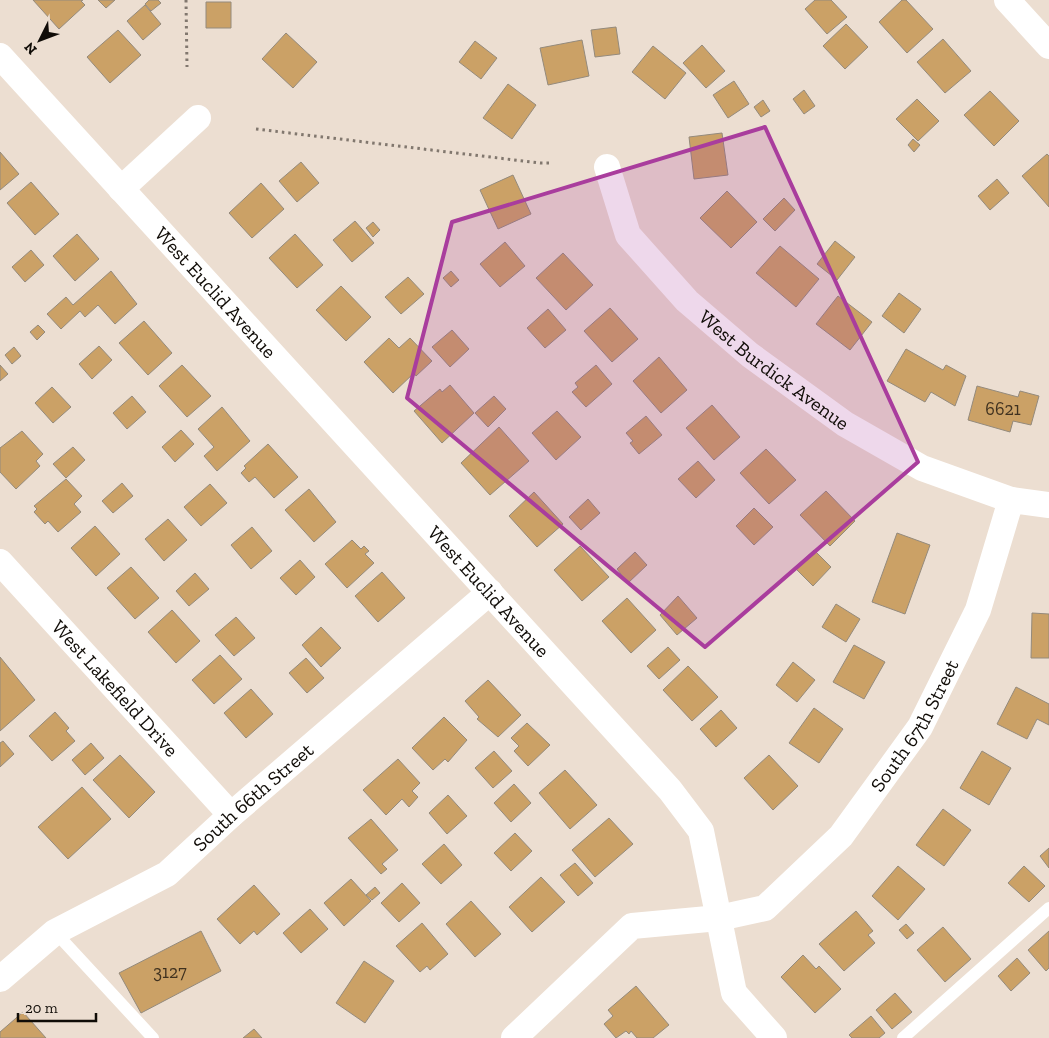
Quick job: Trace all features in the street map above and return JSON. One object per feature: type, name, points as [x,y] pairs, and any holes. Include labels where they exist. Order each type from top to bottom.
[{"type":"street","points":[[1007,0],[1049,46]]},
{"type":"street","name":"West Euclid Avenue","points":[[0,56],[670,790],[701,831],[734,993],[774,1038]]},
{"type":"street","points":[[121,189],[198,118]]},
{"type":"street","name":"West Burdick Avenue","points":[[607,167],[628,235],[687,301],[750,356],[844,424],[922,468],[1011,500]]},
{"type":"street","points":[[1011,500],[1049,505]]},
{"type":"street","name":"South 67th Street","points":[[514,1038],[632,926],[719,918],[765,908],[841,836],[920,727],[978,610],[1011,500]]},
{"type":"street","name":"West Lakefield Drive","points":[[0,562],[230,815]]},
{"type":"street","name":"South 66th Street","points":[[0,979],[55,932],[167,874],[230,815],[490,592]]},
{"type":"lane","points":[[903,1038],[1049,908]]},
{"type":"lane","points":[[55,932],[153,1038]]},
{"type":"path","points":[[186,0],[187,67]]},
{"type":"path","points":[[256,129],[551,163]]},
{"type":"highlighted area","points":[[765,127],[918,462],[705,647],[407,398],[452,222]]},
{"type":"building","points":[[33,0],[83,0],[81,1],[85,5],[59,29]]},
{"type":"building","points":[[98,0],[115,0],[106,8]]},
{"type":"building","points":[[149,0],[158,0],[161,3],[151,11],[145,4]]},
{"type":"building","points":[[815,0],[831,0],[847,17],[827,34],[805,9]]},
{"type":"building","points":[[902,0],[906,0],[933,29],[907,53],[879,22]]},
{"type":"building","points":[[206,2],[231,2],[231,28],[206,28]]},
{"type":"building","points":[[145,5],[161,24],[143,40],[127,21]]},
{"type":"building","points":[[846,24],[868,47],[845,69],[823,46]]},
{"type":"building","points":[[616,27],[620,54],[595,57],[591,30]]},
{"type":"building","points":[[118,30],[141,55],[110,83],[87,57]]},
{"type":"building","points":[[286,33],[317,62],[293,88],[262,59]]},
{"type":"building","points":[[943,39],[971,71],[945,93],[917,62]]},
{"type":"building","points":[[582,40],[589,76],[548,85],[540,48]]},
{"type":"building","points":[[475,41],[497,58],[481,79],[459,62]]},
{"type":"building","points":[[702,45],[725,71],[706,88],[683,63]]},
{"type":"building","points":[[653,46],[686,73],[665,99],[632,72]]},
{"type":"building","points":[[734,81],[749,104],[728,118],[713,95]]},
{"type":"building","points":[[508,84],[536,105],[512,139],[483,118]]},
{"type":"building","points":[[804,90],[815,106],[804,114],[793,99]]},
{"type":"building","points":[[990,91],[1019,121],[994,146],[964,115]]},
{"type":"building","points":[[917,99],[939,121],[918,141],[896,119]]},
{"type":"building","points":[[763,100],[770,111],[761,117],[754,107]]},
{"type":"building","points":[[722,133],[728,175],[694,179],[689,137]]},
{"type":"building","points":[[913,139],[920,145],[914,152],[908,145]]},
{"type":"building","points":[[0,152],[19,174],[0,190]]},
{"type":"building","points":[[1047,154],[1049,156],[1049,207],[1022,176]]},
{"type":"building","points":[[301,162],[319,183],[297,202],[279,181]]},
{"type":"building","points":[[513,175],[531,214],[498,229],[480,190]]},
{"type":"building","points":[[997,179],[1009,193],[990,210],[978,196]]},
{"type":"building","points":[[31,182],[59,214],[35,235],[7,203]]},
{"type":"building","points":[[261,183],[284,209],[252,238],[229,213]]},
{"type":"building","points":[[727,191],[757,222],[731,248],[700,218]]},
{"type":"building","points":[[784,198],[795,210],[775,231],[763,219]]},
{"type":"building","points":[[355,221],[374,243],[352,262],[333,240]]},
{"type":"building","points":[[373,222],[380,230],[373,237],[366,228]]},
{"type":"building","points":[[77,234],[99,259],[75,281],[53,256]]},
{"type":"building","points":[[295,234],[323,265],[297,288],[269,258]]},
{"type":"building","points":[[835,241],[855,257],[837,280],[817,264]]},
{"type":"building","points":[[505,242],[525,266],[500,287],[480,264]]},
{"type":"building","points":[[780,246],[819,279],[796,307],[756,273]]},
{"type":"building","points":[[31,250],[44,265],[25,282],[12,267]]},
{"type":"building","points":[[563,253],[593,285],[566,310],[536,278]]},
{"type":"building","points":[[111,271],[137,304],[115,324],[98,305],[85,317],[80,311],[61,329],[47,314],[66,297],[73,305]]},
{"type":"building","points":[[451,271],[459,280],[451,287],[443,278]]},
{"type":"building","points":[[408,277],[424,294],[401,314],[385,297]]},
{"type":"building","points":[[341,286],[371,317],[346,341],[316,310]]},
{"type":"building","points":[[899,293],[921,309],[904,333],[882,316]]},
{"type":"building","points":[[838,296],[872,322],[850,350],[816,324]]},
{"type":"building","points":[[610,308],[638,339],[612,362],[584,331]]},
{"type":"building","points":[[548,309],[566,330],[545,348],[527,328]]},
{"type":"building","points":[[144,321],[172,353],[148,375],[119,343]]},
{"type":"building","points":[[38,325],[45,332],[37,340],[30,332]]},
{"type":"building","points":[[452,330],[469,349],[450,367],[432,347]]},
{"type":"building","points":[[389,338],[399,348],[410,338],[432,361],[416,376],[414,373],[393,393],[364,362]]},
{"type":"building","points":[[99,346],[112,360],[92,379],[79,364]]},
{"type":"building","points":[[14,347],[21,356],[12,364],[5,355]]},
{"type":"building","points":[[906,349],[943,370],[946,365],[966,376],[955,406],[931,392],[925,402],[887,381]]},
{"type":"building","points":[[659,357],[687,390],[661,413],[633,381]]},
{"type":"building","points":[[0,365],[8,374],[0,381]]},
{"type":"building","points":[[182,365],[211,396],[187,417],[159,386]]},
{"type":"building","points":[[596,365],[612,384],[586,407],[572,392],[578,387],[575,383]]},
{"type":"building","points":[[450,385],[474,413],[442,443],[414,411],[440,389],[442,392]]},
{"type":"building","points":[[977,386],[1018,397],[1020,391],[1039,396],[1031,425],[1013,421],[1010,432],[968,420]]},
{"type":"building","points":[[52,387],[71,407],[53,423],[35,403]]},
{"type":"building","points":[[132,396],[146,412],[127,429],[113,413]]},
{"type":"building","points":[[494,396],[506,409],[488,427],[475,413]]},
{"type":"building","points":[[712,405],[740,437],[714,460],[686,428]]},
{"type":"building","points":[[222,407],[250,441],[217,471],[204,456],[214,447],[198,429]]},
{"type":"building","points":[[557,411],[581,437],[556,460],[532,433]]},
{"type":"building","points":[[646,416],[662,435],[639,454],[630,443],[633,441],[626,433]]},
{"type":"building","points":[[499,427],[529,461],[490,495],[461,463]]},
{"type":"building","points":[[181,430],[194,444],[175,462],[162,447]]},
{"type":"building","points":[[22,431],[43,454],[36,461],[40,466],[16,489],[0,472],[0,448]]},
{"type":"building","points":[[268,444],[298,477],[274,498],[255,477],[249,482],[241,473],[246,468],[244,466]]},
{"type":"building","points":[[73,447],[85,460],[66,478],[53,464]]},
{"type":"building","points":[[766,449],[796,480],[769,504],[740,473]]},
{"type":"building","points":[[698,461],[715,480],[696,498],[678,479]]},
{"type":"building","points":[[66,479],[82,496],[74,504],[81,512],[58,532],[48,521],[45,524],[34,512],[37,509],[34,506]]},
{"type":"building","points":[[122,483],[133,496],[113,513],[102,501]]},
{"type":"building","points":[[210,484],[227,503],[201,526],[184,507]]},
{"type":"building","points":[[309,489],[336,522],[314,542],[285,510]]},
{"type":"building","points":[[826,491],[855,521],[830,546],[800,515]]},
{"type":"building","points":[[534,492],[563,524],[537,547],[509,516]]},
{"type":"building","points":[[588,499],[600,513],[581,530],[569,517]]},
{"type":"building","points":[[754,508],[773,527],[754,545],[736,526]]},
{"type":"building","points":[[168,519],[187,540],[164,561],[145,539]]},
{"type":"building","points":[[95,526],[120,554],[96,576],[71,548]]},
{"type":"building","points":[[252,527],[272,551],[251,569],[231,545]]},
{"type":"building","points":[[897,533],[930,545],[905,614],[872,602]]},
{"type":"building","points":[[352,540],[361,549],[364,546],[369,551],[365,554],[374,563],[347,588],[325,564]]},
{"type":"building","points":[[580,546],[609,577],[582,601],[554,570]]},
{"type":"building","points":[[814,550],[831,567],[813,586],[795,568]]},
{"type":"building","points":[[635,552],[647,565],[628,583],[617,569]]},
{"type":"building","points":[[300,560],[315,577],[296,595],[280,578]]},
{"type":"building","points":[[131,567],[159,598],[135,619],[107,588]]},
{"type":"building","points":[[382,572],[405,598],[378,622],[355,596]]},
{"type":"building","points":[[195,573],[209,589],[189,606],[176,591]]},
{"type":"building","points":[[678,596],[697,618],[677,635],[660,615]]},
{"type":"building","points":[[627,598],[656,630],[631,653],[602,621]]},
{"type":"building","points":[[836,604],[860,619],[846,642],[822,627]]},
{"type":"building","points":[[172,610],[200,641],[176,663],[148,632]]},
{"type":"building","points":[[1032,613],[1049,614],[1049,658],[1031,658]]},
{"type":"building","points":[[236,617],[255,638],[234,656],[215,635]]},
{"type":"building","points":[[321,627],[341,648],[321,667],[302,645]]},
{"type":"building","points":[[854,645],[885,662],[864,699],[833,682]]},
{"type":"building","points":[[668,647],[680,660],[659,679],[647,666]]},
{"type":"building","points":[[220,655],[242,679],[214,704],[192,680]]},
{"type":"building","points":[[0,657],[35,700],[0,731]]},
{"type":"building","points":[[306,658],[324,678],[307,693],[289,673]]},
{"type":"building","points":[[793,662],[815,680],[797,702],[776,685]]},
{"type":"building","points":[[688,666],[718,697],[692,721],[663,690]]},
{"type":"building","points":[[488,680],[521,715],[498,737],[477,719],[479,717],[465,701]]},
{"type":"building","points":[[1016,687],[1049,704],[1049,725],[1037,719],[1027,739],[997,724]]},
{"type":"building","points":[[251,689],[273,714],[246,738],[224,713]]},
{"type":"building","points":[[814,708],[843,729],[819,763],[789,743]]},
{"type":"building","points":[[721,710],[737,728],[716,747],[700,729]]},
{"type":"building","points":[[55,712],[69,728],[66,731],[75,741],[52,761],[29,736]]},
{"type":"building","points":[[444,717],[467,740],[448,762],[445,759],[433,770],[412,748]]},
{"type":"building","points":[[527,723],[550,745],[528,766],[514,751],[519,746],[511,738]]},
{"type":"building","points":[[3,741],[14,754],[0,767],[0,743]]},
{"type":"building","points":[[91,743],[104,758],[85,775],[72,760]]},
{"type":"building","points":[[494,751],[512,771],[493,788],[475,768]]},
{"type":"building","points":[[982,751],[1011,768],[989,805],[960,788]]},
{"type":"building","points":[[120,755],[155,792],[129,818],[93,780]]},
{"type":"building","points":[[769,755],[798,786],[773,810],[744,778]]},
{"type":"building","points":[[398,759],[420,783],[412,791],[418,797],[409,807],[402,799],[386,815],[363,790]]},
{"type":"building","points":[[565,770],[597,805],[570,829],[539,793]]},
{"type":"building","points":[[514,784],[531,803],[511,822],[494,803]]},
{"type":"building","points":[[82,787],[111,819],[68,859],[38,827]]},
{"type":"building","points":[[448,795],[467,816],[447,834],[429,813]]},
{"type":"building","points":[[943,809],[971,830],[944,866],[916,845]]},
{"type":"building","points":[[609,818],[633,844],[595,877],[572,850]]},
{"type":"building","points":[[371,819],[398,850],[382,864],[387,869],[381,874],[348,838]]},
{"type":"building","points":[[515,833],[532,851],[511,871],[494,853]]},
{"type":"building","points":[[444,844],[462,865],[441,884],[422,864]]},
{"type":"building","points":[[1049,848],[1049,868],[1040,856]]},
{"type":"building","points":[[575,863],[593,883],[578,896],[560,875]]},
{"type":"building","points":[[898,866],[925,889],[898,920],[872,896]]},
{"type":"building","points":[[1024,866],[1045,886],[1029,902],[1008,883]]},
{"type":"building","points":[[541,877],[565,902],[532,932],[509,907]]},
{"type":"building","points":[[351,879],[371,901],[344,926],[324,903]]},
{"type":"building","points":[[402,883],[420,903],[399,922],[381,903]]},
{"type":"building","points":[[254,885],[280,914],[257,935],[254,931],[240,944],[217,919]]},
{"type":"building","points":[[375,887],[380,893],[372,900],[366,895]]},
{"type":"building","points":[[471,901],[501,934],[475,957],[446,924]]},
{"type":"building","points":[[310,909],[328,929],[301,953],[283,933]]},
{"type":"building","points":[[856,911],[873,931],[868,935],[875,943],[844,971],[819,944]]},
{"type":"building","points":[[422,923],[448,954],[430,970],[427,966],[420,972],[396,946]]},
{"type":"building","points":[[906,924],[914,933],[907,939],[899,930]]},
{"type":"building","points":[[943,927],[971,959],[945,982],[917,950]]},
{"type":"building","points":[[201,931],[221,971],[141,1013],[119,973]]},
{"type":"building","points":[[1049,931],[1049,968],[1046,971],[1028,950]]},
{"type":"building","points":[[803,955],[816,969],[819,966],[841,989],[815,1013],[781,977]]},
{"type":"building","points":[[1017,958],[1030,973],[1011,991],[998,976]]},
{"type":"building","points":[[364,961],[394,981],[365,1023],[336,1003]]},
{"type":"building","points":[[636,986],[669,1025],[653,1038],[637,1038],[631,1031],[629,1034],[626,1031],[616,1038],[604,1024],[613,1016],[608,1010]]},
{"type":"building","points":[[895,993],[912,1012],[892,1029],[876,1010]]},
{"type":"building","points":[[23,1012],[46,1038],[0,1038],[0,1032]]},
{"type":"building","points":[[871,1016],[885,1033],[879,1038],[852,1038],[849,1035]]},
{"type":"building","points":[[254,1029],[262,1038],[243,1038]]}]
